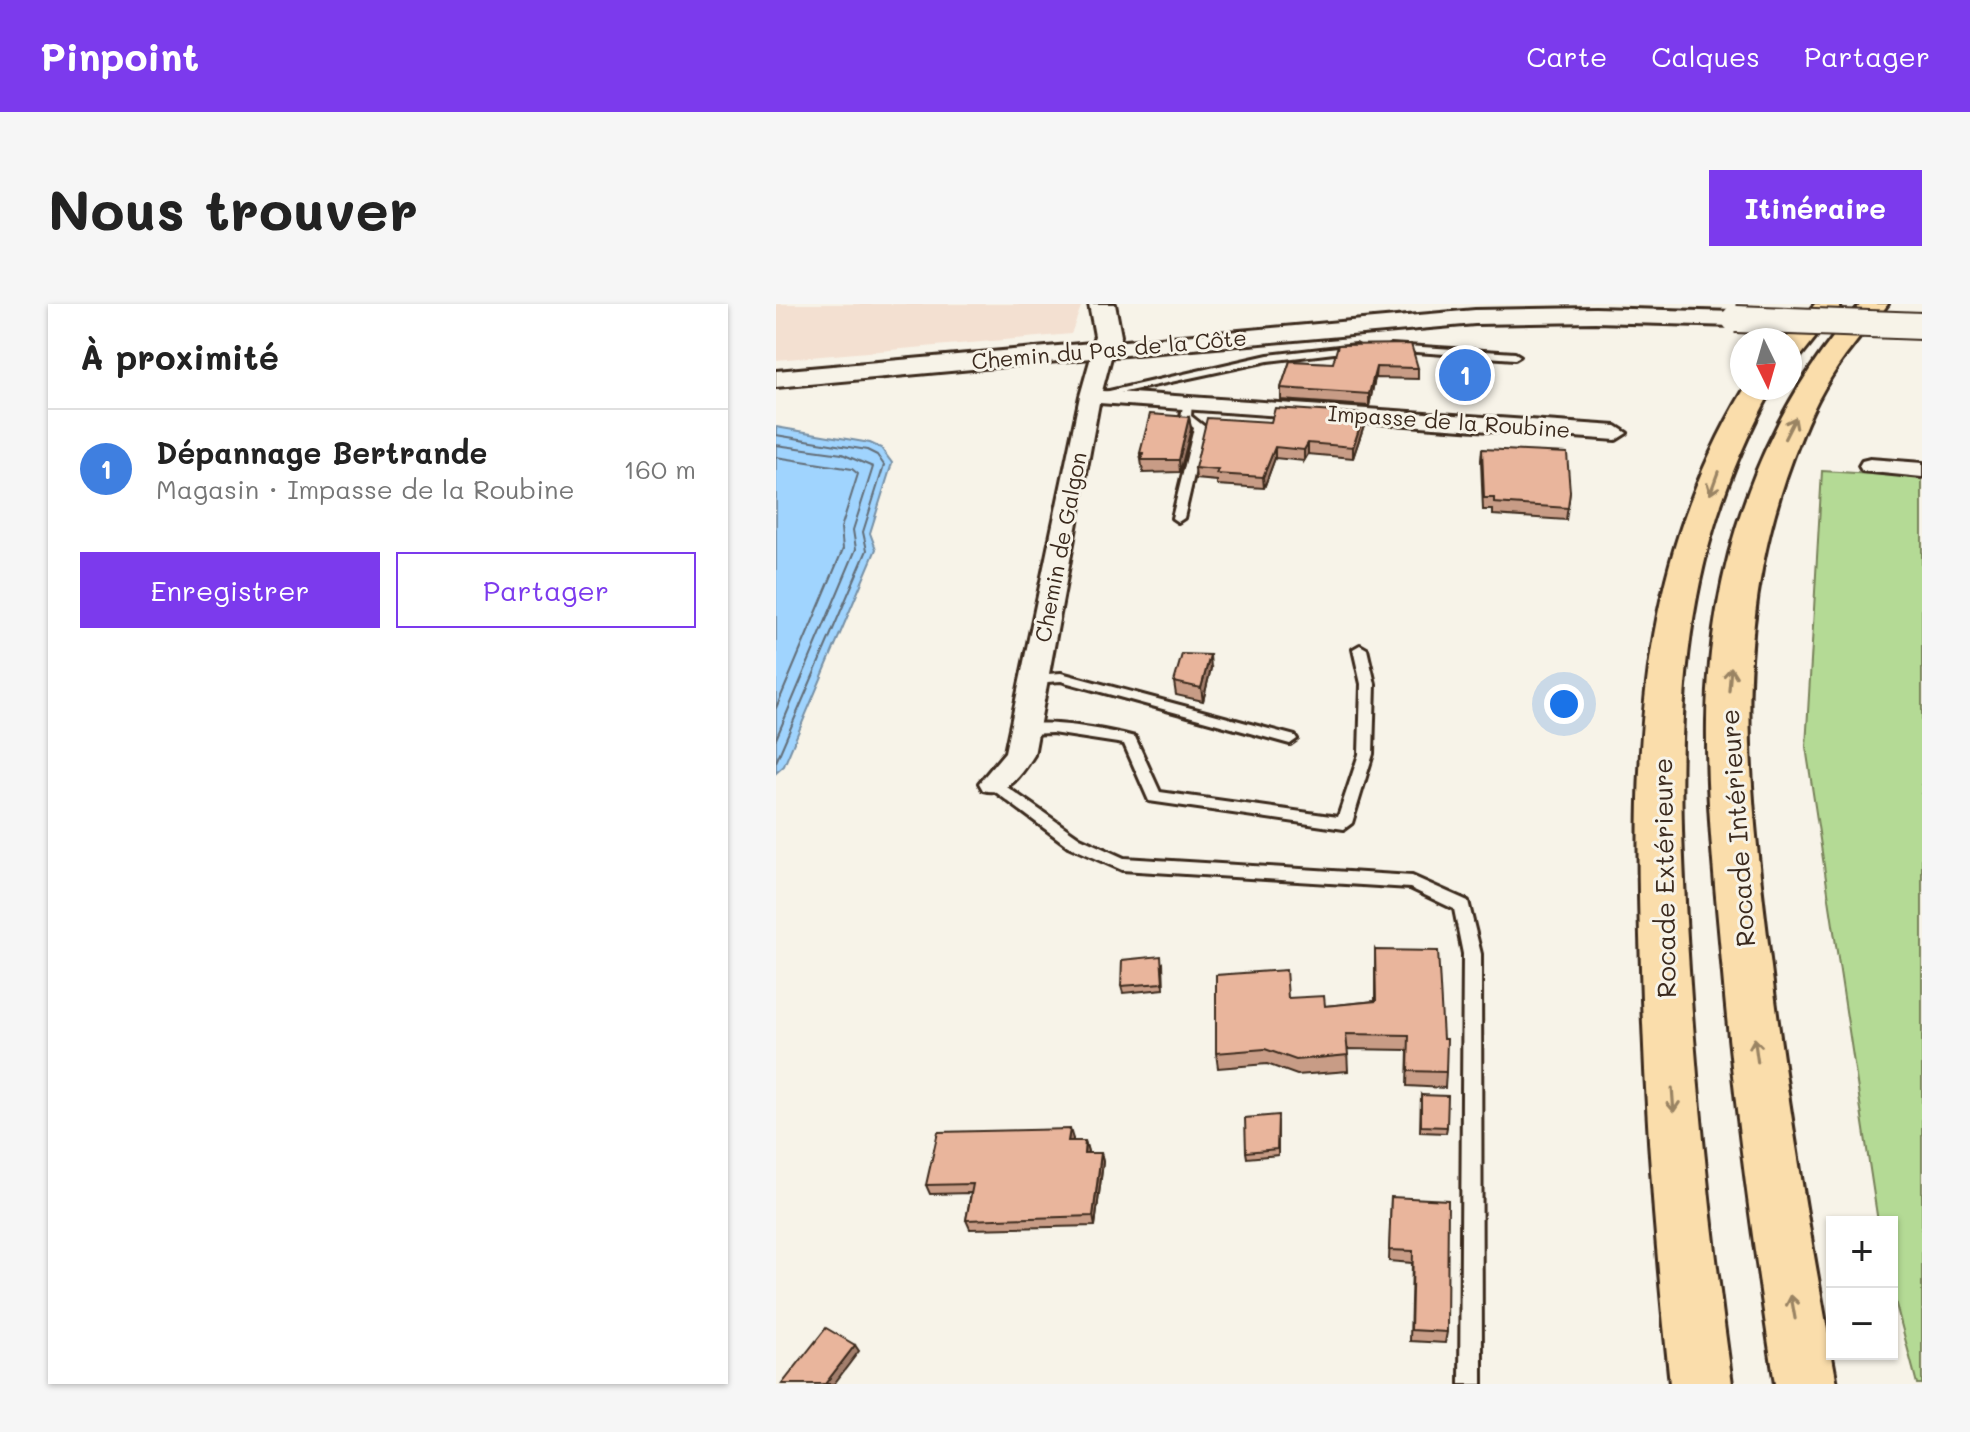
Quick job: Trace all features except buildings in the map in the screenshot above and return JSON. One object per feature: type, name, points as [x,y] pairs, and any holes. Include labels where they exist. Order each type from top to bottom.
[{"type":"highway","points":[[1802,337],[1829,304]]},
{"type":"highway","name":"Rocade Intérieure","points":[[1806,1384],[1782,1247],[1753,1032],[1731,797],[1728,686],[1743,565],[1780,448],[1807,394],[1839,344],[1875,304]]},
{"type":"highway","name":"Rocade Extérieure","points":[[1701,1384],[1685,1253],[1667,1014],[1658,781],[1668,676],[1688,556],[1730,439],[1752,400]]},
{"type":"main road","name":"Chemin de Galgon","points":[[1102,304],[1108,336],[1103,350]]},
{"type":"main road","name":"Chemin du Pas de la Côte","points":[[776,379],[1103,350]]},
{"type":"street","name":"Chemin du Pas de la Côte","points":[[1103,350],[1475,317],[1735,319],[1922,326]]},
{"type":"street","name":"Chemin de Galgon","points":[[994,783],[1019,755],[1090,396],[1103,350]]},
{"type":"street","name":"Impasse de la Roubine","points":[[1090,396],[1616,433]]},
{"type":"street","points":[[1870,466],[1922,470]]},
{"type":"lane","points":[[1090,396],[1268,358],[1362,348]]},
{"type":"lane","points":[[1377,348],[1515,356]]},
{"type":"lane","points":[[1178,518],[1200,427],[1186,417],[1188,403]]},
{"type":"lane","points":[[1025,729],[1052,728],[1130,740],[1154,797],[1344,823],[1366,754],[1368,684],[1360,649]]},
{"type":"lane","points":[[1034,679],[1061,677],[1290,739]]},
{"type":"lane","points":[[994,783],[1074,842],[1122,864],[1412,882],[1462,905],[1472,954],[1471,1384]]},
{"type":"shaded area","points":[[776,304],[1082,304],[1071,334],[776,360]]},
{"type":"green space","points":[[1822,471],[1922,477],[1922,1384],[1917,1384],[1898,1312],[1898,1216],[1877,1216],[1806,747]]},
{"type":"water","points":[[776,427],[870,443],[881,448],[892,463],[870,533],[876,549],[784,766],[776,773]]},
{"type":"place","name":"Dépannage Bertrande","points":[[1465,375]]}]
